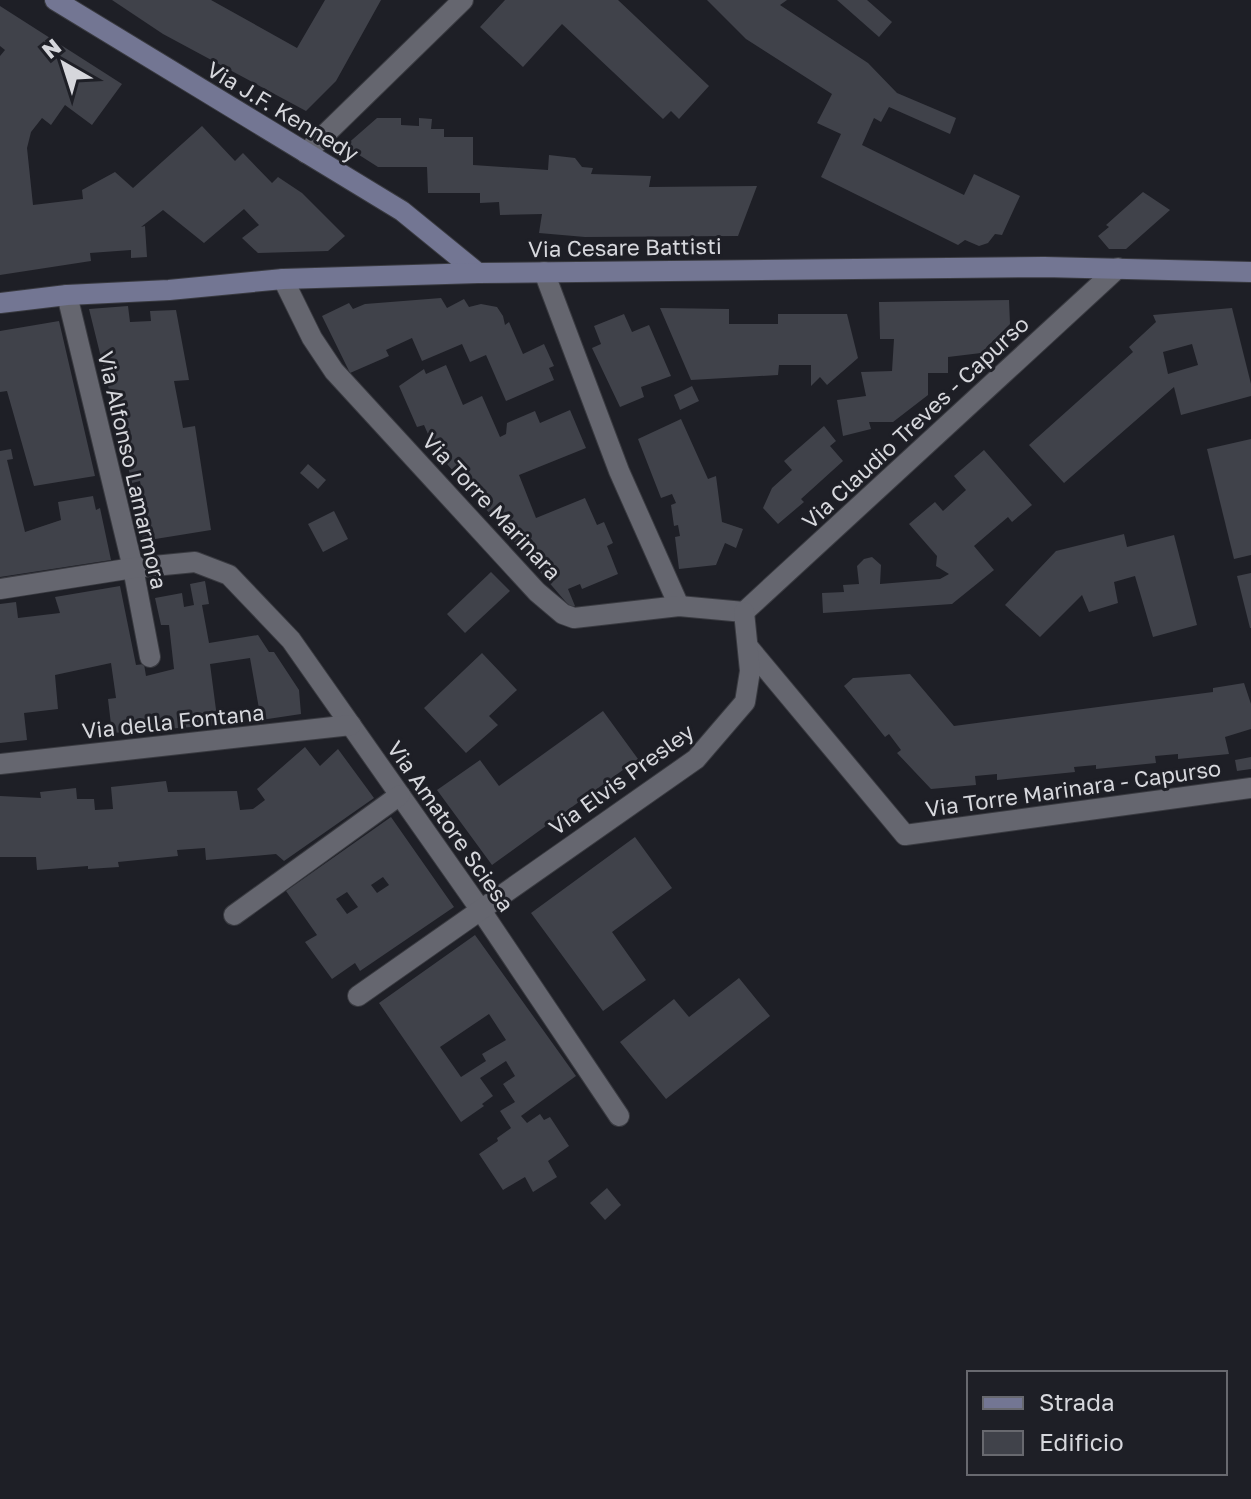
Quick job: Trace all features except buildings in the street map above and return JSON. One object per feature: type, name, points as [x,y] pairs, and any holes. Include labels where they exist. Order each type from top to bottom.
[{"type":"street","name":"Via J.F. Kennedy","points":[[55,0],[402,211],[478,273]]},
{"type":"street","points":[[306,153],[463,0]]},
{"type":"street","name":"Via Cesare Battisti","points":[[0,303],[283,279],[478,273],[1044,267],[1251,272]]},
{"type":"street","name":"Via Claudio Treves - Capurso","points":[[744,612],[1118,268]]},
{"type":"street","points":[[544,272],[619,471],[679,606]]},
{"type":"street","name":"Via Torre Marinara","points":[[283,279],[312,338],[334,371],[537,592],[563,614],[574,618],[679,606],[744,612]]},
{"type":"street","name":"Via Alfonso Lamarmora","points":[[67,295],[133,568],[150,657]]},
{"type":"street","name":"Via Amatore Sciesa","points":[[133,568],[195,562],[229,575],[291,640],[480,909],[619,1116]]},
{"type":"street","points":[[0,589],[133,568]]},
{"type":"street","name":"Via Elvis Presley","points":[[358,996],[696,759],[745,702],[750,671],[744,612]]},
{"type":"street","name":"Via Torre Marinara - Capurso","points":[[749,648],[905,835],[1251,788]]},
{"type":"street","name":"Via della Fontana","points":[[0,764],[351,725]]},
{"type":"street","points":[[234,915],[400,795]]}]
